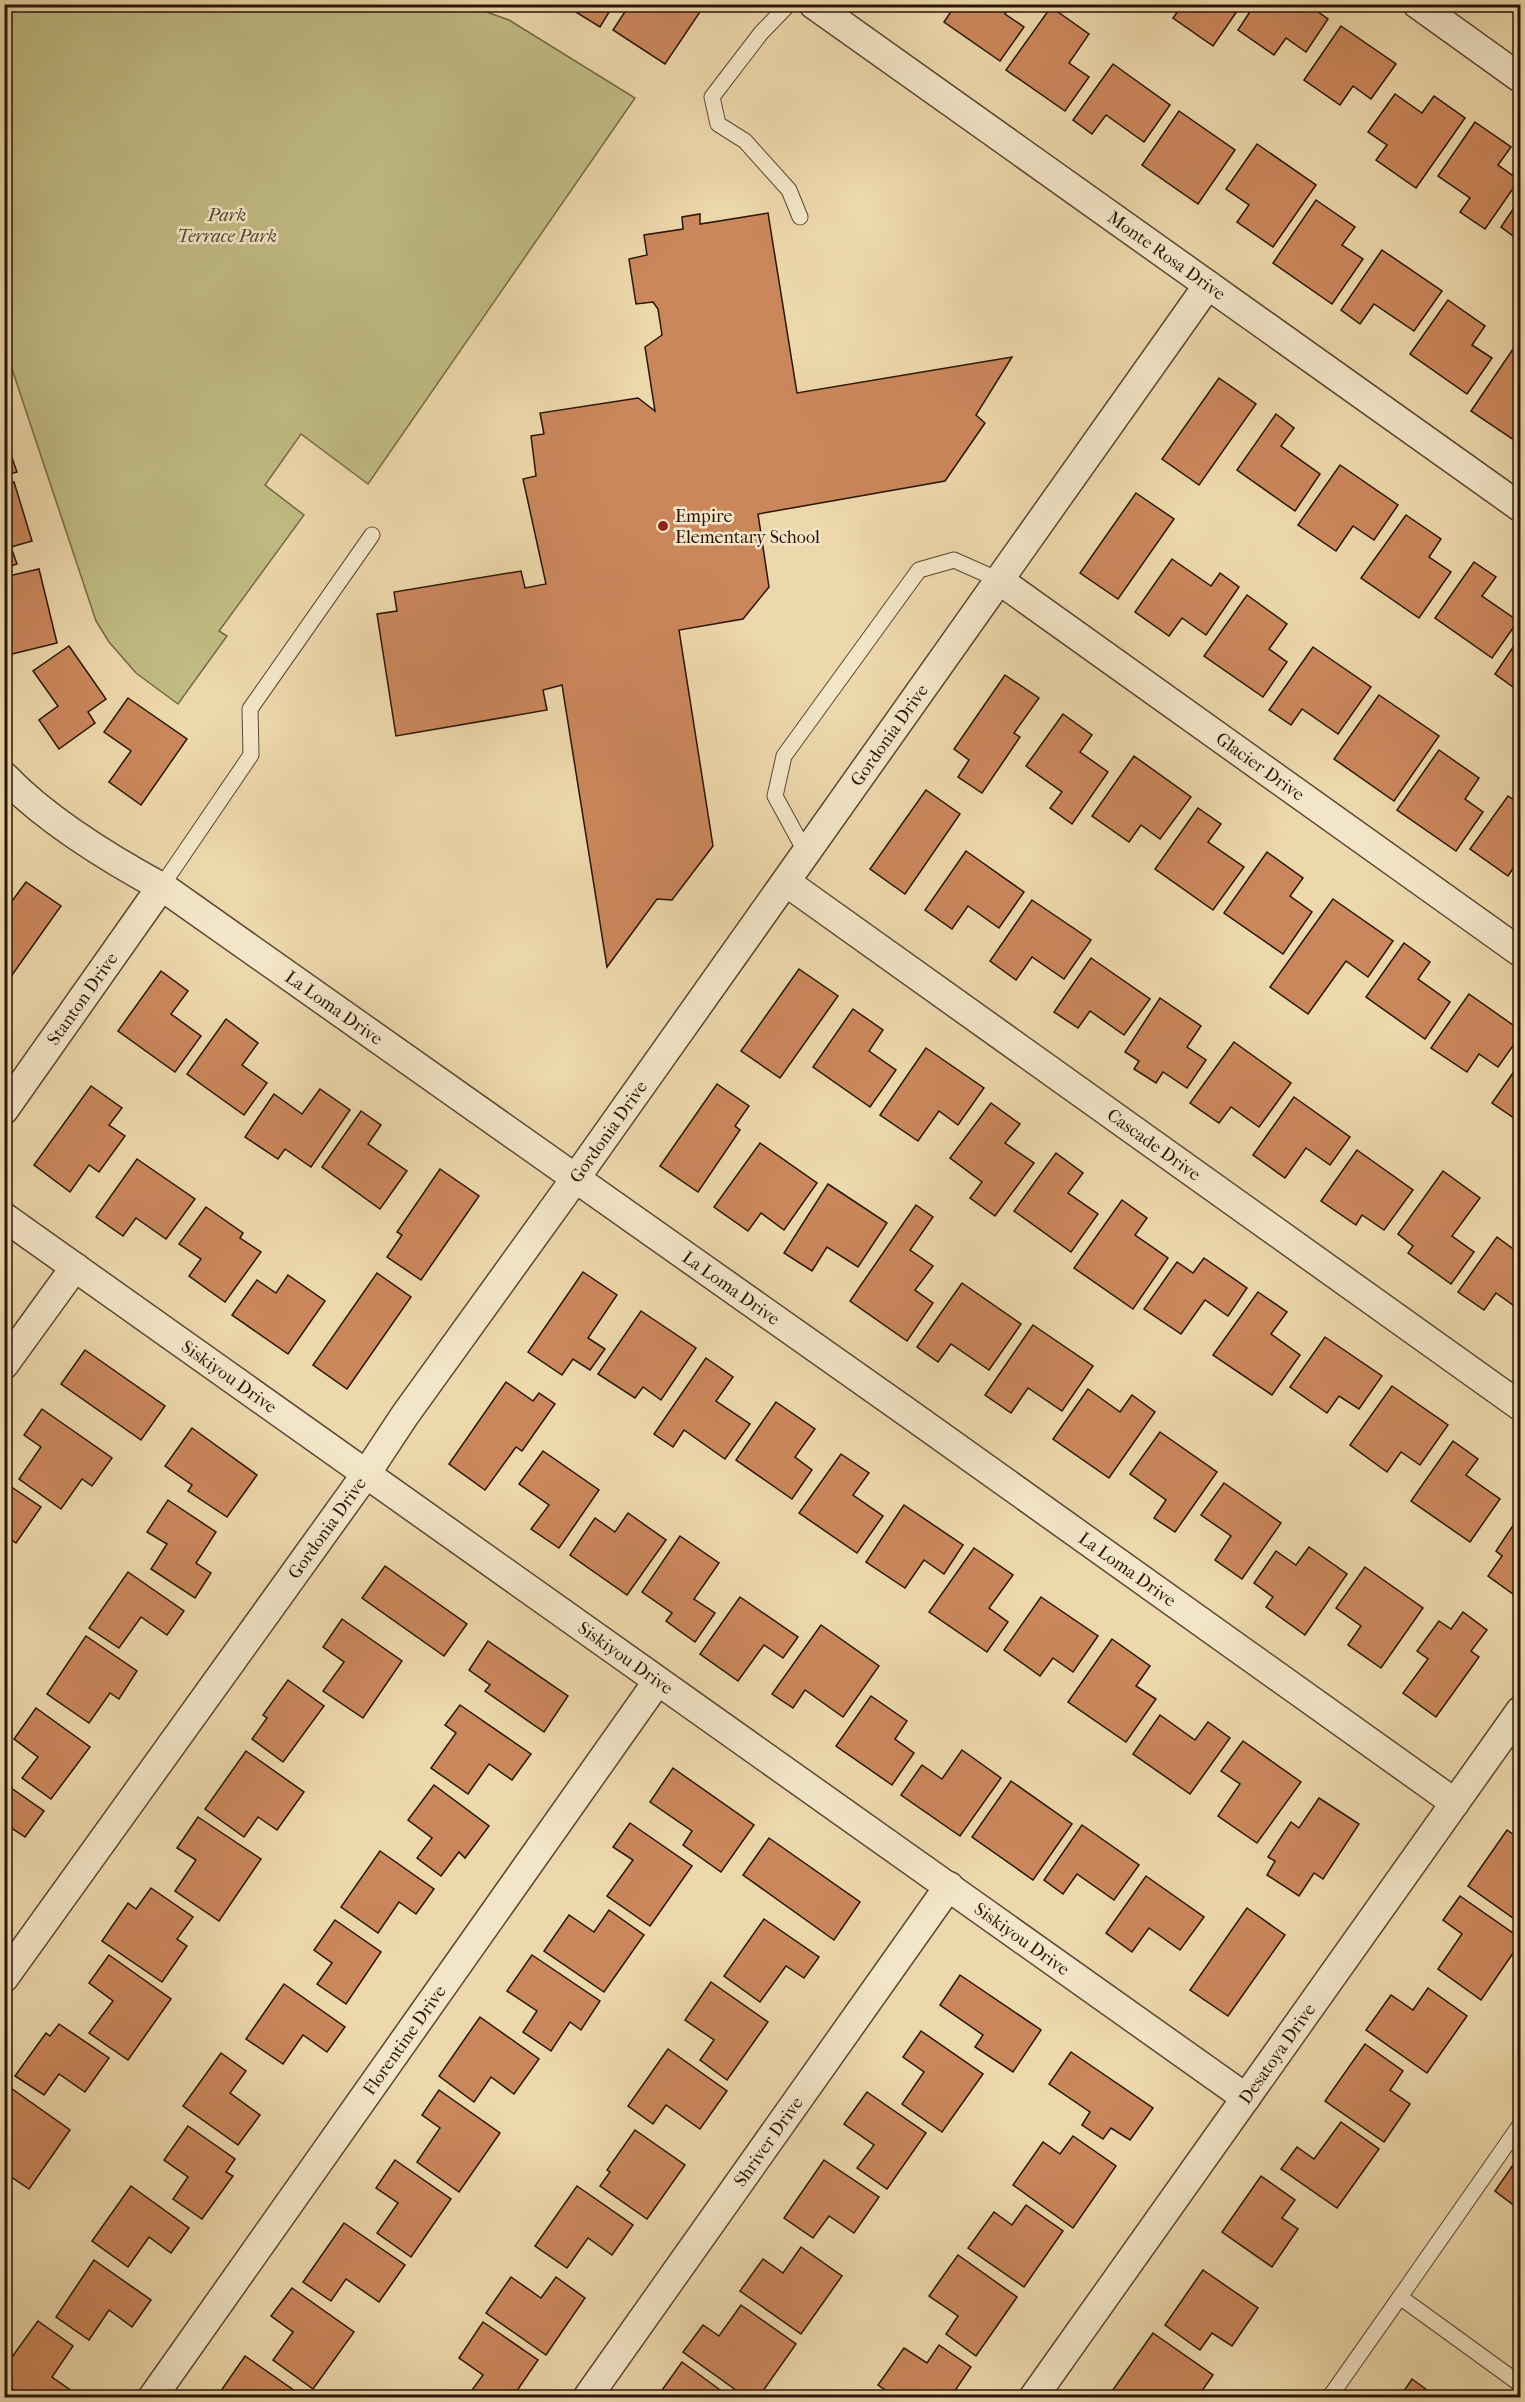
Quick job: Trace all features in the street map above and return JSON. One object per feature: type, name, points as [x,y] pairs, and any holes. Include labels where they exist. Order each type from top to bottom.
[{"type":"street","name":"Monte Rosa Drive","points":[[813,4],[1521,507]]},
{"type":"street","points":[[1417,4],[1521,78]]},
{"type":"street","name":"Gordonia Drive","points":[[4,1978],[366,1474],[405,1415],[575,1179],[1208,285]]},
{"type":"street","name":"Glacier Drive","points":[[999,580],[1521,952]]},
{"type":"street","name":"La Loma Drive","points":[[4,776],[44,811],[112,859],[161,887],[911,1415],[1455,1803]]},
{"type":"street","name":"Cascade Drive","points":[[786,882],[1521,1406]]},
{"type":"street","name":"Stanton Drive","points":[[4,1110],[161,887]]},
{"type":"street","name":"Siskiyou Drive","points":[[4,1217],[1246,2098]]},
{"type":"street","points":[[4,1365],[75,1267]]},
{"type":"street","name":"Florentine Drive","points":[[152,2397],[657,1682]]},
{"type":"street","name":"Desatoya Drive","points":[[1034,2397],[1521,1710]]},
{"type":"street","name":"Shriver Drive","points":[[587,2397],[949,1886]]},
{"type":"lane","points":[[789,4],[761,33],[712,97],[718,124],[745,141],[789,190],[800,217]]},
{"type":"lane","points":[[161,887],[251,754],[250,709],[372,535]]},
{"type":"lane","points":[[806,853],[774,796],[784,756],[919,570],[954,560],[999,580]]},
{"type":"lane","points":[[1329,2397],[1521,2126]]},
{"type":"lane","points":[[1400,2297],[1521,2384]]},
{"type":"green space","name":"Park Terrace Park","points":[[4,5],[467,5],[509,20],[635,98],[368,484],[301,434],[265,485],[304,515],[219,631],[227,636],[178,704],[136,673],[109,642],[96,621],[5,348]]},
{"type":"building","points":[[567,4],[614,4],[600,27],[566,6]]},
{"type":"building","points":[[630,4],[696,4],[702,9],[665,64],[613,30]]},
{"type":"building","points":[[956,4],[1012,4],[1005,14],[1024,27],[1000,61],[944,22]]},
{"type":"building","points":[[1183,4],[1242,4],[1213,46],[1173,18]]},
{"type":"building","points":[[1255,4],[1307,4],[1328,19],[1306,52],[1286,38],[1274,55],[1238,30]]},
{"type":"building","points":[[1051,7],[1089,34],[1069,63],[1089,77],[1065,111],[1006,70]]},
{"type":"building","points":[[1341,26],[1396,64],[1371,99],[1353,86],[1340,105],[1304,80]]},
{"type":"building","points":[[1113,64],[1170,105],[1144,142],[1106,115],[1092,134],[1073,120]]},
{"type":"building","points":[[1395,94],[1422,113],[1434,96],[1465,118],[1416,188],[1376,160],[1387,145],[1368,132]]},
{"type":"building","points":[[1179,111],[1235,150],[1198,204],[1142,165]]},
{"type":"building","points":[[1475,122],[1511,147],[1498,165],[1519,180],[1485,229],[1460,212],[1470,198],[1438,176]]},
{"type":"building","points":[[1257,144],[1316,185],[1273,247],[1237,222],[1249,205],[1226,189]]},
{"type":"building","points":[[1520,199],[1520,241],[1501,227]]},
{"type":"building","points":[[1316,200],[1355,227],[1342,245],[1363,259],[1332,304],[1273,263]]},
{"type":"building","points":[[768,213],[797,393],[1012,357],[976,415],[985,423],[945,481],[758,514],[769,587],[743,619],[679,630],[713,846],[672,900],[657,899],[607,967],[562,685],[543,690],[547,710],[396,736],[377,614],[397,611],[394,592],[521,571],[525,588],[546,584],[523,479],[536,476],[531,436],[544,434],[540,413],[638,398],[655,411],[645,347],[662,335],[658,309],[653,302],[636,304],[629,259],[647,255],[644,235],[683,229],[682,217],[700,214],[700,224]]},
{"type":"building","points":[[1382,250],[1442,291],[1414,331],[1374,304],[1360,324],[1341,310]]},
{"type":"building","points":[[1448,300],[1485,326],[1472,345],[1492,358],[1467,394],[1410,354]]},
{"type":"building","points":[[1513,349],[1520,354],[1520,444],[1471,411]]},
{"type":"building","points":[[1219,378],[1256,404],[1199,485],[1162,459]]},
{"type":"building","points":[[1276,414],[1294,428],[1281,446],[1320,474],[1295,511],[1237,470]]},
{"type":"building","points":[[4,435],[17,472],[4,476]]},
{"type":"building","points":[[1340,465],[1398,505],[1374,540],[1353,526],[1336,551],[1298,525]]},
{"type":"building","points":[[14,482],[32,541],[11,547],[17,564],[4,568],[4,485]]},
{"type":"building","points":[[1136,493],[1174,519],[1118,599],[1080,573]]},
{"type":"building","points":[[1406,515],[1441,539],[1429,557],[1451,572],[1419,618],[1361,578]]},
{"type":"building","points":[[1172,559],[1211,586],[1220,573],[1239,587],[1206,635],[1182,618],[1169,636],[1135,612]]},
{"type":"building","points":[[1474,562],[1496,577],[1482,596],[1518,621],[1492,658],[1435,618]]},
{"type":"building","points":[[39,569],[57,643],[4,656],[4,577]]},
{"type":"building","points":[[1247,595],[1287,624],[1269,649],[1287,662],[1263,697],[1204,656]]},
{"type":"building","points":[[1520,637],[1520,692],[1495,674]]},
{"type":"building","points":[[69,646],[106,699],[88,712],[95,723],[59,749],[39,720],[58,706],[33,671]]},
{"type":"building","points":[[1313,647],[1371,687],[1338,734],[1302,709],[1291,725],[1269,710]]},
{"type":"building","points":[[1005,675],[1039,698],[1014,733],[1020,737],[982,793],[958,777],[969,760],[954,749]]},
{"type":"building","points":[[1379,695],[1439,736],[1394,801],[1334,759]]},
{"type":"building","points":[[128,698],[187,739],[141,805],[109,782],[131,751],[104,732]]},
{"type":"building","points":[[1063,714],[1092,735],[1080,752],[1108,772],[1072,824],[1050,808],[1062,792],[1026,766]]},
{"type":"building","points":[[1439,750],[1479,778],[1465,799],[1483,812],[1456,851],[1397,810]]},
{"type":"building","points":[[1134,756],[1191,797],[1160,839],[1141,825],[1129,842],[1092,816]]},
{"type":"building","points":[[926,790],[960,814],[905,894],[870,869]]},
{"type":"building","points":[[1508,796],[1520,804],[1520,858],[1508,876],[1470,849]]},
{"type":"building","points":[[1198,808],[1221,824],[1208,842],[1244,867],[1213,910],[1155,869]]},
{"type":"building","points":[[966,851],[1024,892],[999,928],[968,906],[952,929],[925,910]]},
{"type":"building","points":[[1267,852],[1303,878],[1290,896],[1312,912],[1283,954],[1224,913]]},
{"type":"building","points":[[26,882],[61,906],[5,985],[4,912]]},
{"type":"building","points":[[1333,899],[1393,941],[1368,977],[1346,961],[1308,1014],[1270,987]]},
{"type":"building","points":[[1032,900],[1091,940],[1064,979],[1032,957],[1016,980],[990,961]]},
{"type":"building","points":[[1404,943],[1430,962],[1418,979],[1450,1002],[1425,1039],[1366,997]]},
{"type":"building","points":[[1091,958],[1150,999],[1124,1035],[1090,1011],[1078,1028],[1054,1012]]},
{"type":"building","points":[[799,969],[838,996],[780,1078],[741,1051]]},
{"type":"building","points":[[161,971],[188,991],[171,1014],[201,1036],[175,1072],[118,1031]]},
{"type":"building","points":[[1469,994],[1520,1030],[1520,1036],[1498,1067],[1479,1054],[1467,1072],[1431,1048]]},
{"type":"building","points":[[1160,998],[1201,1026],[1187,1047],[1206,1060],[1187,1088],[1163,1072],[1156,1083],[1134,1069],[1139,1061],[1125,1052]]},
{"type":"building","points":[[853,1009],[883,1030],[869,1051],[896,1070],[870,1107],[813,1067]]},
{"type":"building","points":[[226,1019],[258,1043],[242,1065],[267,1083],[244,1115],[187,1074]]},
{"type":"building","points":[[1234,1042],[1291,1083],[1259,1127],[1231,1107],[1219,1123],[1190,1103]]},
{"type":"building","points":[[926,1048],[984,1088],[958,1125],[939,1111],[918,1141],[880,1115]]},
{"type":"building","points":[[1520,1063],[1520,1122],[1492,1103]]},
{"type":"building","points":[[717,1084],[749,1106],[735,1126],[740,1130],[698,1192],[660,1166]]},
{"type":"building","points":[[91,1086],[122,1108],[109,1125],[125,1136],[99,1172],[89,1165],[70,1192],[34,1165]]},
{"type":"building","points":[[320,1089],[350,1110],[311,1167],[285,1149],[278,1159],[245,1137],[274,1094],[302,1114]]},
{"type":"building","points":[[1294,1097],[1350,1137],[1330,1165],[1306,1148],[1285,1178],[1253,1155]]},
{"type":"building","points":[[991,1103],[1020,1124],[1005,1143],[1034,1163],[995,1216],[970,1198],[982,1182],[950,1158]]},
{"type":"building","points":[[361,1111],[381,1125],[368,1144],[407,1171],[380,1209],[322,1167]]},
{"type":"building","points":[[760,1143],[817,1183],[784,1230],[761,1213],[748,1231],[714,1207]]},
{"type":"building","points":[[1357,1150],[1413,1190],[1384,1230],[1362,1215],[1356,1225],[1321,1201]]},
{"type":"building","points":[[1056,1153],[1083,1173],[1068,1193],[1098,1214],[1071,1252],[1014,1211]]},
{"type":"building","points":[[137,1159],[195,1199],[166,1239],[136,1218],[123,1236],[96,1217]]},
{"type":"building","points":[[440,1169],[479,1196],[421,1280],[387,1257],[402,1235],[397,1232]]},
{"type":"building","points":[[1443,1171],[1480,1198],[1452,1236],[1474,1252],[1451,1284],[1408,1253],[1413,1246],[1398,1234]]},
{"type":"building","points":[[828,1184],[887,1223],[858,1267],[827,1247],[812,1271],[784,1253]]},
{"type":"building","points":[[1122,1200],[1147,1218],[1135,1235],[1168,1258],[1133,1309],[1074,1268]]},
{"type":"building","points":[[916,1205],[933,1217],[910,1250],[933,1266],[915,1290],[933,1303],[907,1341],[850,1301]]},
{"type":"building","points":[[206,1207],[243,1233],[240,1238],[261,1252],[225,1302],[189,1276],[201,1259],[179,1244]]},
{"type":"building","points":[[1497,1237],[1520,1254],[1520,1310],[1496,1293],[1484,1310],[1458,1292]]},
{"type":"building","points":[[1204,1258],[1247,1288],[1228,1316],[1205,1300],[1181,1334],[1144,1309],[1177,1262],[1193,1273]]},
{"type":"building","points":[[583,1272],[617,1295],[588,1338],[605,1349],[590,1370],[573,1359],[562,1375],[528,1352]]},
{"type":"building","points":[[377,1273],[411,1297],[347,1389],[313,1365]]},
{"type":"building","points":[[288,1275],[325,1301],[288,1354],[232,1315],[257,1280],[276,1293]]},
{"type":"building","points":[[962,1283],[1021,1324],[989,1370],[951,1344],[938,1362],[917,1347]]},
{"type":"building","points":[[1258,1292],[1287,1312],[1271,1334],[1300,1355],[1272,1395],[1213,1355]]},
{"type":"building","points":[[641,1311],[696,1348],[661,1400],[643,1387],[635,1398],[598,1374]]},
{"type":"building","points":[[1033,1325],[1093,1366],[1062,1411],[1028,1388],[1011,1413],[985,1395]]},
{"type":"building","points":[[1325,1337],[1382,1376],[1359,1409],[1339,1396],[1327,1413],[1290,1387]]},
{"type":"building","points":[[85,1350],[165,1406],[141,1440],[61,1384]]},
{"type":"building","points":[[706,1358],[733,1377],[716,1401],[750,1424],[725,1459],[684,1430],[673,1447],[654,1434]]},
{"type":"building","points":[[506,1382],[533,1401],[539,1393],[555,1404],[522,1451],[516,1447],[485,1490],[449,1464]]},
{"type":"building","points":[[1392,1386],[1448,1425],[1420,1465],[1401,1452],[1387,1472],[1350,1445]]},
{"type":"building","points":[[1088,1389],[1120,1412],[1132,1395],[1155,1412],[1109,1478],[1053,1439]]},
{"type":"building","points":[[776,1402],[815,1429],[795,1457],[812,1470],[792,1499],[736,1460]]},
{"type":"building","points":[[42,1409],[112,1458],[92,1486],[82,1479],[61,1509],[19,1479],[41,1447],[24,1435]]},
{"type":"building","points":[[192,1428],[257,1475],[227,1517],[188,1491],[192,1485],[165,1466]]},
{"type":"building","points":[[1160,1432],[1217,1472],[1175,1532],[1154,1518],[1166,1500],[1130,1474]]},
{"type":"building","points":[[1453,1441],[1478,1459],[1466,1475],[1500,1499],[1470,1542],[1411,1501]]},
{"type":"building","points":[[543,1451],[599,1490],[559,1548],[531,1529],[549,1505],[519,1484]]},
{"type":"building","points":[[841,1454],[869,1473],[853,1495],[883,1516],[857,1553],[799,1513]]},
{"type":"building","points":[[4,1482],[41,1507],[16,1543],[4,1535]]},
{"type":"building","points":[[1224,1483],[1281,1523],[1242,1579],[1215,1560],[1231,1536],[1201,1515]]},
{"type":"building","points":[[168,1500],[216,1532],[196,1563],[211,1573],[195,1598],[151,1569],[167,1544],[147,1532]]},
{"type":"building","points":[[904,1505],[963,1545],[944,1574],[924,1560],[905,1588],[866,1562]]},
{"type":"building","points":[[628,1513],[666,1540],[627,1595],[570,1555],[595,1518],[615,1532]]},
{"type":"building","points":[[1520,1515],[1520,1599],[1488,1576],[1502,1556],[1496,1551]]},
{"type":"building","points":[[680,1536],[719,1563],[694,1599],[715,1613],[695,1642],[666,1621],[672,1613],[642,1592]]},
{"type":"building","points":[[1309,1547],[1347,1574],[1305,1635],[1266,1607],[1273,1597],[1254,1583],[1276,1551],[1296,1565]]},
{"type":"building","points":[[974,1548],[1013,1575],[989,1608],[1008,1622],[987,1652],[929,1612]]},
{"type":"building","points":[[385,1566],[467,1624],[444,1656],[362,1598]]},
{"type":"building","points":[[1365,1567],[1423,1608],[1381,1668],[1348,1645],[1361,1626],[1336,1608]]},
{"type":"building","points":[[128,1572],[184,1611],[167,1635],[141,1617],[119,1648],[89,1628]]},
{"type":"building","points":[[740,1597],[798,1637],[783,1658],[764,1645],[738,1681],[700,1654]]},
{"type":"building","points":[[1041,1597],[1098,1636],[1073,1672],[1053,1658],[1040,1676],[1004,1650]]},
{"type":"building","points":[[1463,1612],[1487,1630],[1471,1651],[1479,1657],[1436,1717],[1403,1693],[1428,1659],[1417,1651],[1439,1621],[1451,1629]]},
{"type":"building","points":[[342,1619],[402,1661],[363,1718],[323,1691],[344,1662],[323,1647]]},
{"type":"building","points":[[821,1625],[879,1666],[843,1717],[805,1690],[793,1708],[772,1694]]},
{"type":"building","points":[[86,1636],[137,1671],[119,1699],[110,1693],[89,1723],[47,1694]]},
{"type":"building","points":[[1112,1639],[1150,1666],[1136,1686],[1156,1699],[1126,1742],[1068,1702]]},
{"type":"building","points":[[488,1641],[568,1696],[544,1732],[485,1691],[490,1685],[469,1670]]},
{"type":"building","points":[[288,1680],[324,1706],[283,1762],[252,1739],[267,1718],[263,1715]]},
{"type":"building","points":[[871,1696],[907,1721],[895,1739],[914,1753],[892,1785],[836,1746]]},
{"type":"building","points":[[460,1705],[531,1754],[512,1780],[489,1764],[468,1794],[431,1768],[456,1733],[445,1725]]},
{"type":"building","points":[[36,1708],[90,1747],[51,1799],[22,1778],[38,1757],[14,1739]]},
{"type":"building","points":[[1160,1715],[1195,1740],[1208,1722],[1230,1738],[1190,1794],[1133,1754]]},
{"type":"building","points":[[1243,1741],[1301,1782],[1257,1843],[1218,1816],[1240,1784],[1221,1771]]},
{"type":"building","points":[[962,1750],[1001,1778],[960,1836],[901,1795],[922,1765],[942,1779]]},
{"type":"building","points":[[246,1751],[304,1792],[277,1830],[258,1817],[244,1837],[205,1809]]},
{"type":"building","points":[[673,1768],[754,1825],[721,1872],[683,1845],[692,1831],[650,1802]]},
{"type":"building","points":[[1011,1781],[1072,1824],[1033,1880],[972,1837]]},
{"type":"building","points":[[4,1783],[44,1811],[25,1837],[4,1823]]},
{"type":"building","points":[[434,1785],[489,1826],[465,1858],[459,1852],[441,1876],[417,1858],[432,1838],[408,1820]]},
{"type":"building","points":[[1319,1798],[1359,1824],[1323,1879],[1314,1873],[1299,1896],[1267,1875],[1275,1861],[1268,1857],[1291,1822],[1299,1828]]},
{"type":"building","points":[[198,1817],[261,1859],[219,1921],[175,1891],[196,1860],[177,1848]]},
{"type":"building","points":[[630,1823],[692,1866],[650,1926],[607,1896],[633,1860],[613,1847]]},
{"type":"building","points":[[1082,1825],[1139,1865],[1114,1900],[1077,1874],[1063,1894],[1044,1880]]},
{"type":"building","points":[[1507,1830],[1520,1839],[1520,1887],[1516,1893],[1520,1897],[1520,1923],[1468,1886]]},
{"type":"building","points":[[769,1838],[860,1902],[834,1940],[743,1875]]},
{"type":"building","points":[[380,1851],[434,1889],[416,1914],[399,1902],[378,1933],[341,1907]]},
{"type":"building","points":[[1146,1876],[1204,1917],[1180,1950],[1149,1928],[1132,1952],[1106,1933]]},
{"type":"building","points":[[151,1888],[193,1917],[177,1939],[187,1946],[162,1982],[102,1941],[128,1903],[136,1909]]},
{"type":"building","points":[[1460,1896],[1520,1938],[1520,1943],[1481,2000],[1438,1969],[1462,1934],[1443,1920]]},
{"type":"building","points":[[1247,1908],[1285,1935],[1228,2016],[1190,1990]]},
{"type":"building","points":[[609,1910],[644,1935],[604,1992],[544,1951],[569,1915],[594,1932]]},
{"type":"building","points":[[764,1919],[819,1957],[804,1978],[786,1966],[760,2002],[724,1976]]},
{"type":"building","points":[[335,1920],[381,1952],[346,2004],[317,1984],[332,1963],[314,1950]]},
{"type":"building","points":[[109,1955],[171,1999],[128,2060],[89,2033],[113,2001],[89,1983]]},
{"type":"building","points":[[532,1955],[600,2001],[581,2030],[570,2022],[551,2051],[523,2032],[537,2011],[507,1991]]},
{"type":"building","points":[[960,1975],[1041,2030],[1013,2072],[975,2047],[983,2035],[940,2005]]},
{"type":"building","points":[[711,1982],[768,2022],[727,2080],[700,2060],[714,2040],[685,2020]]},
{"type":"building","points":[[284,1984],[345,2027],[327,2052],[303,2035],[283,2064],[246,2039]]},
{"type":"building","points":[[1428,1988],[1467,2016],[1427,2073],[1366,2030],[1391,1995],[1413,2010]]},
{"type":"building","points":[[480,2017],[539,2059],[514,2094],[491,2077],[474,2102],[439,2076]]},
{"type":"building","points":[[59,2024],[109,2058],[85,2092],[59,2074],[44,2095],[15,2076],[46,2033],[50,2036]]},
{"type":"building","points":[[921,2031],[983,2074],[942,2132],[902,2104],[924,2072],[903,2057]]},
{"type":"building","points":[[1365,2044],[1403,2071],[1390,2090],[1410,2104],[1384,2142],[1325,2101]]},
{"type":"building","points":[[668,2049],[727,2091],[700,2129],[666,2105],[653,2124],[628,2106]]},
{"type":"building","points":[[1071,2052],[1153,2108],[1130,2140],[1111,2128],[1103,2139],[1082,2125],[1090,2112],[1049,2084]]},
{"type":"building","points":[[221,2053],[246,2071],[230,2093],[260,2115],[238,2145],[183,2106]]},
{"type":"building","points":[[8,2086],[70,2130],[29,2189],[4,2172],[4,2140],[11,2131],[4,2126],[4,2091]]},
{"type":"building","points":[[439,2090],[500,2133],[459,2192],[417,2162],[440,2128],[422,2115]]},
{"type":"building","points":[[867,2092],[926,2133],[887,2189],[857,2168],[874,2145],[844,2124]]},
{"type":"building","points":[[1341,2122],[1379,2149],[1337,2208],[1281,2169],[1297,2147],[1314,2159]]},
{"type":"building","points":[[188,2126],[235,2159],[226,2172],[233,2176],[202,2219],[173,2199],[188,2177],[164,2160]]},
{"type":"building","points":[[635,2130],[685,2165],[647,2219],[600,2186],[610,2172],[607,2170]]},
{"type":"building","points":[[1073,2136],[1116,2166],[1073,2228],[1013,2185],[1043,2142],[1060,2154]]},
{"type":"building","points":[[1520,2155],[1520,2210],[1495,2191]]},
{"type":"building","points":[[395,2160],[451,2199],[411,2257],[377,2233],[398,2203],[376,2188]]},
{"type":"building","points":[[824,2160],[879,2197],[854,2233],[829,2216],[813,2238],[784,2218]]},
{"type":"building","points":[[1261,2176],[1295,2200],[1282,2218],[1298,2229],[1272,2267],[1222,2232]]},
{"type":"building","points":[[131,2186],[189,2228],[171,2253],[149,2237],[128,2267],[92,2241]]},
{"type":"building","points":[[577,2186],[633,2225],[612,2255],[588,2238],[567,2268],[535,2246]]},
{"type":"building","points":[[4,2190],[12,2196],[4,2207]]},
{"type":"building","points":[[1026,2205],[1063,2231],[1024,2287],[968,2248],[994,2212],[1012,2225]]},
{"type":"building","points":[[344,2223],[405,2265],[379,2302],[346,2279],[331,2301],[303,2282]]},
{"type":"building","points":[[801,2247],[842,2276],[801,2334],[740,2291],[763,2259],[783,2273]]},
{"type":"building","points":[[958,2255],[1017,2297],[976,2356],[946,2334],[958,2316],[929,2296]]},
{"type":"building","points":[[94,2260],[151,2300],[132,2327],[109,2310],[89,2340],[56,2317]]},
{"type":"building","points":[[1203,2270],[1258,2308],[1232,2346],[1212,2333],[1200,2350],[1165,2325]]},
{"type":"building","points":[[511,2277],[541,2298],[556,2277],[585,2298],[546,2355],[486,2313]]},
{"type":"building","points":[[292,2288],[354,2332],[313,2389],[273,2360],[293,2332],[271,2316]]},
{"type":"building","points":[[741,2305],[796,2344],[758,2398],[747,2398],[683,2352],[703,2325],[719,2336]]},
{"type":"building","points":[[38,2321],[73,2346],[52,2377],[76,2394],[73,2398],[25,2398],[4,2383],[4,2368]]},
{"type":"building","points":[[483,2322],[538,2360],[512,2398],[467,2397],[483,2375],[459,2358]]},
{"type":"building","points":[[1153,2333],[1213,2375],[1197,2398],[1161,2398],[1157,2395],[1156,2398],[1121,2398],[1112,2391]]},
{"type":"building","points":[[939,2345],[971,2367],[950,2398],[897,2398],[878,2385],[904,2348],[927,2363]]},
{"type":"building","points":[[245,2356],[295,2391],[291,2398],[216,2398]]},
{"type":"building","points":[[682,2362],[731,2398],[673,2398],[662,2390]]},
{"type":"building","points":[[1412,2379],[1438,2398],[1399,2398]]},
{"type":"place","name":"Empire Elementary School","points":[[663,526]]}]
